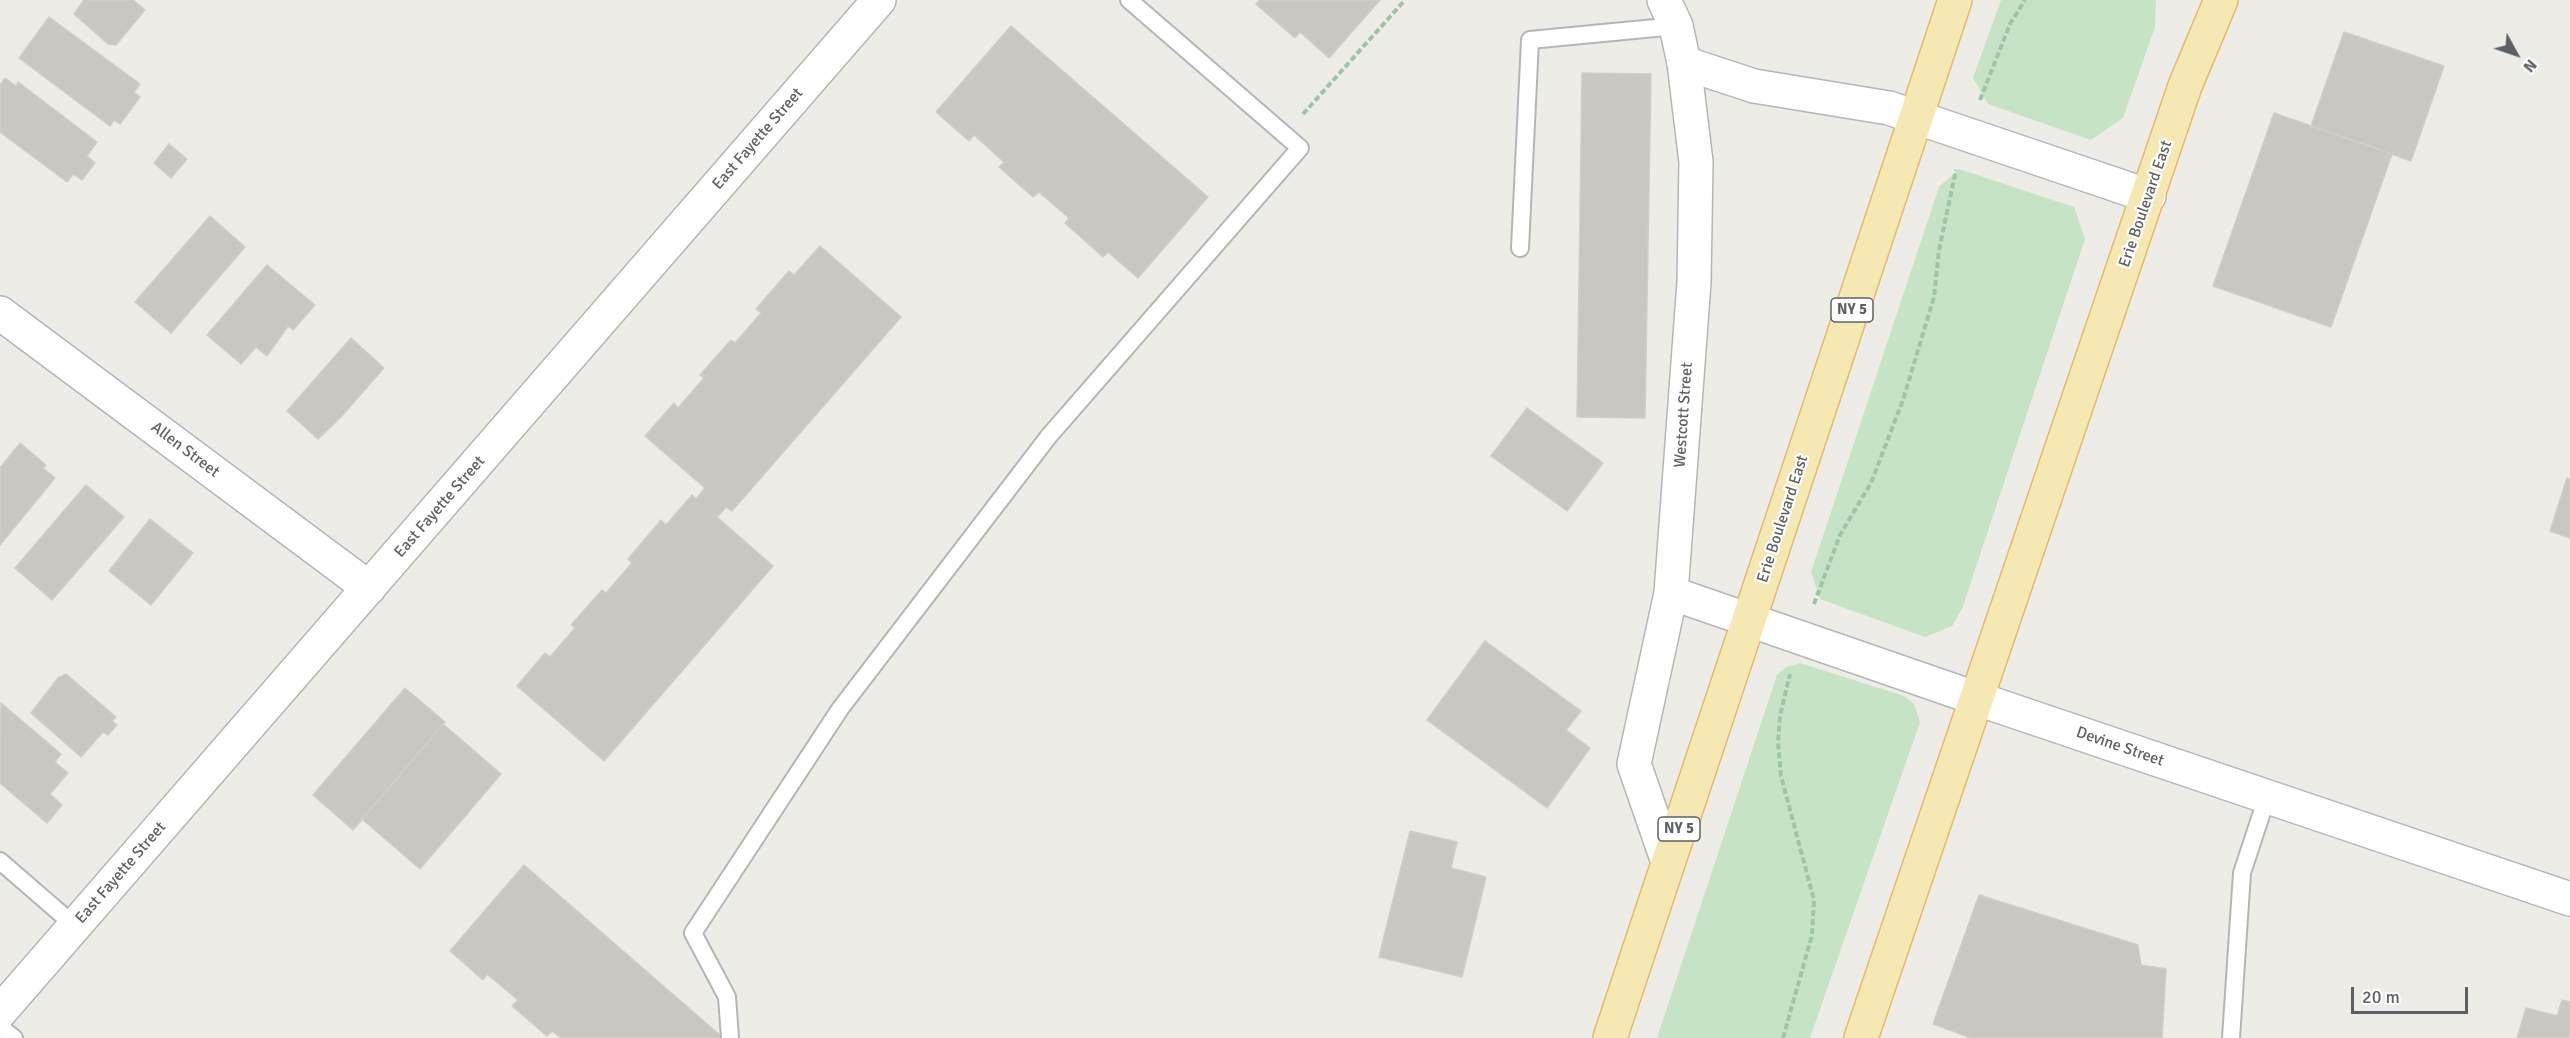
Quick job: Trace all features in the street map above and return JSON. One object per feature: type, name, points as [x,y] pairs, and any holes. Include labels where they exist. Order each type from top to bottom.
[{"type":"main road","name":"Erie Boulevard East","points":[[1610,1038],[1955,0]]},
{"type":"main road","name":"Erie Boulevard East","points":[[2185,86],[2198,0]]},
{"type":"main road","name":"Erie Boulevard East","points":[[1861,1038],[2185,86],[2222,0]]},
{"type":"street","name":"East Fayette Street","points":[[0,1012],[879,0]]},
{"type":"street","name":"Westcott Street","points":[[1668,862],[1634,764],[1671,593],[1694,282],[1696,162],[1684,63],[1670,13]]},
{"type":"street","points":[[1684,63],[1754,86],[1870,104],[1916,116],[2149,196]]},
{"type":"street","name":"Allen Street","points":[[0,313],[369,588]]},
{"type":"street","name":"Devine Street","points":[[1671,593],[2570,899]]},
{"type":"lane","points":[[730,1038],[727,998],[693,933],[840,709],[1049,436],[1299,148],[1130,0]]},
{"type":"lane","points":[[1520,248],[1530,40],[1670,13]]},
{"type":"lane","points":[[2231,1038],[2242,873],[2267,797]]},
{"type":"lane","points":[[0,861],[75,926]]},
{"type":"lane","points":[[0,1027],[14,1038]]},
{"type":"path","points":[[1284,135],[1405,0]]},
{"type":"path","points":[[1980,101],[2010,24],[2025,0]]},
{"type":"path","points":[[1816,599],[1840,536],[1871,483],[1903,400],[1934,297],[1939,250],[1957,167]]},
{"type":"path","points":[[1783,1038],[1812,935],[1814,900],[1781,776],[1778,742],[1780,716],[1792,668]]},
{"type":"green space","points":[[2001,0],[2156,0],[2155,27],[2123,118],[2091,140],[1988,104],[1973,78]]},
{"type":"green space","points":[[1959,169],[2074,207],[2085,239],[1962,609],[1952,626],[1925,637],[1820,599],[1811,572],[1939,187]]},
{"type":"green space","points":[[1800,663],[1904,696],[1914,704],[1920,722],[1810,1038],[1657,1038],[1777,675],[1786,667]]},
{"type":"building","points":[[84,0],[133,0],[145,10],[116,45],[108,44],[74,14]]},
{"type":"building","points":[[1260,0],[1380,0],[1329,58],[1300,32],[1295,38],[1256,4]]},
{"type":"building","points":[[49,17],[140,84],[134,92],[140,97],[120,124],[114,120],[110,126],[19,58]]},
{"type":"building","points":[[1011,26],[1208,197],[1138,278],[1108,252],[1103,257],[1065,223],[1069,218],[1039,192],[1033,197],[999,167],[1004,162],[974,135],[969,141],[936,112]]},
{"type":"building","points":[[2344,32],[2444,66],[2411,161],[2311,126]]},
{"type":"building","points":[[1582,73],[1651,74],[1645,418],[1577,417]]},
{"type":"building","points":[[5,78],[16,86],[18,82],[97,142],[87,156],[95,163],[82,180],[73,174],[67,182],[0,132],[0,85]]},
{"type":"building","points":[[2274,113],[2392,154],[2331,327],[2213,286]]},
{"type":"building","points":[[169,144],[187,159],[171,178],[154,163]]},
{"type":"building","points":[[210,216],[245,247],[171,333],[135,302]]},
{"type":"building","points":[[820,246],[901,317],[732,511],[726,507],[717,517],[773,566],[604,761],[517,686],[545,653],[550,657],[575,628],[571,625],[602,590],[606,593],[632,563],[628,559],[661,520],[666,525],[692,495],[696,499],[705,488],[645,436],[674,403],[678,408],[704,378],[700,375],[731,340],[735,343],[761,313],[756,309],[789,271],[794,275]]},
{"type":"building","points":[[267,265],[315,305],[293,330],[288,326],[267,356],[256,347],[241,364],[207,335]]},
{"type":"building","points":[[351,338],[384,368],[340,418],[318,439],[287,411]]},
{"type":"building","points":[[1527,408],[1603,463],[1567,511],[1491,456]]},
{"type":"building","points":[[20,443],[46,465],[43,468],[55,478],[0,545],[0,468]]},
{"type":"building","points":[[2567,478],[2570,479],[2570,538],[2550,531]]},
{"type":"building","points":[[86,485],[124,517],[52,600],[15,568]]},
{"type":"building","points":[[150,519],[193,553],[151,605],[109,571]]},
{"type":"building","points":[[1485,641],[1581,711],[1566,730],[1590,748],[1547,808],[1427,720]]},
{"type":"building","points":[[66,674],[116,717],[112,721],[117,725],[108,735],[103,732],[81,757],[31,713],[58,678]]},
{"type":"building","points":[[405,688],[445,722],[353,830],[313,795]]},
{"type":"building","points":[[1,703],[61,754],[55,762],[68,773],[50,794],[62,805],[47,823],[0,783]]},
{"type":"building","points":[[443,724],[501,774],[420,869],[362,819]]},
{"type":"building","points":[[1410,831],[1457,842],[1451,868],[1486,877],[1462,977],[1379,957]]},
{"type":"building","points":[[524,865],[721,1036],[720,1038],[561,1038],[552,1031],[547,1036],[512,1006],[518,1000],[487,974],[483,980],[450,951]]},
{"type":"building","points":[[1979,895],[2138,945],[2141,965],[2166,969],[2162,1038],[1971,1038],[1933,1024]]},
{"type":"building","points":[[2562,1000],[2570,1002],[2570,1038],[2517,1038],[2526,1008],[2557,1016]]}]
